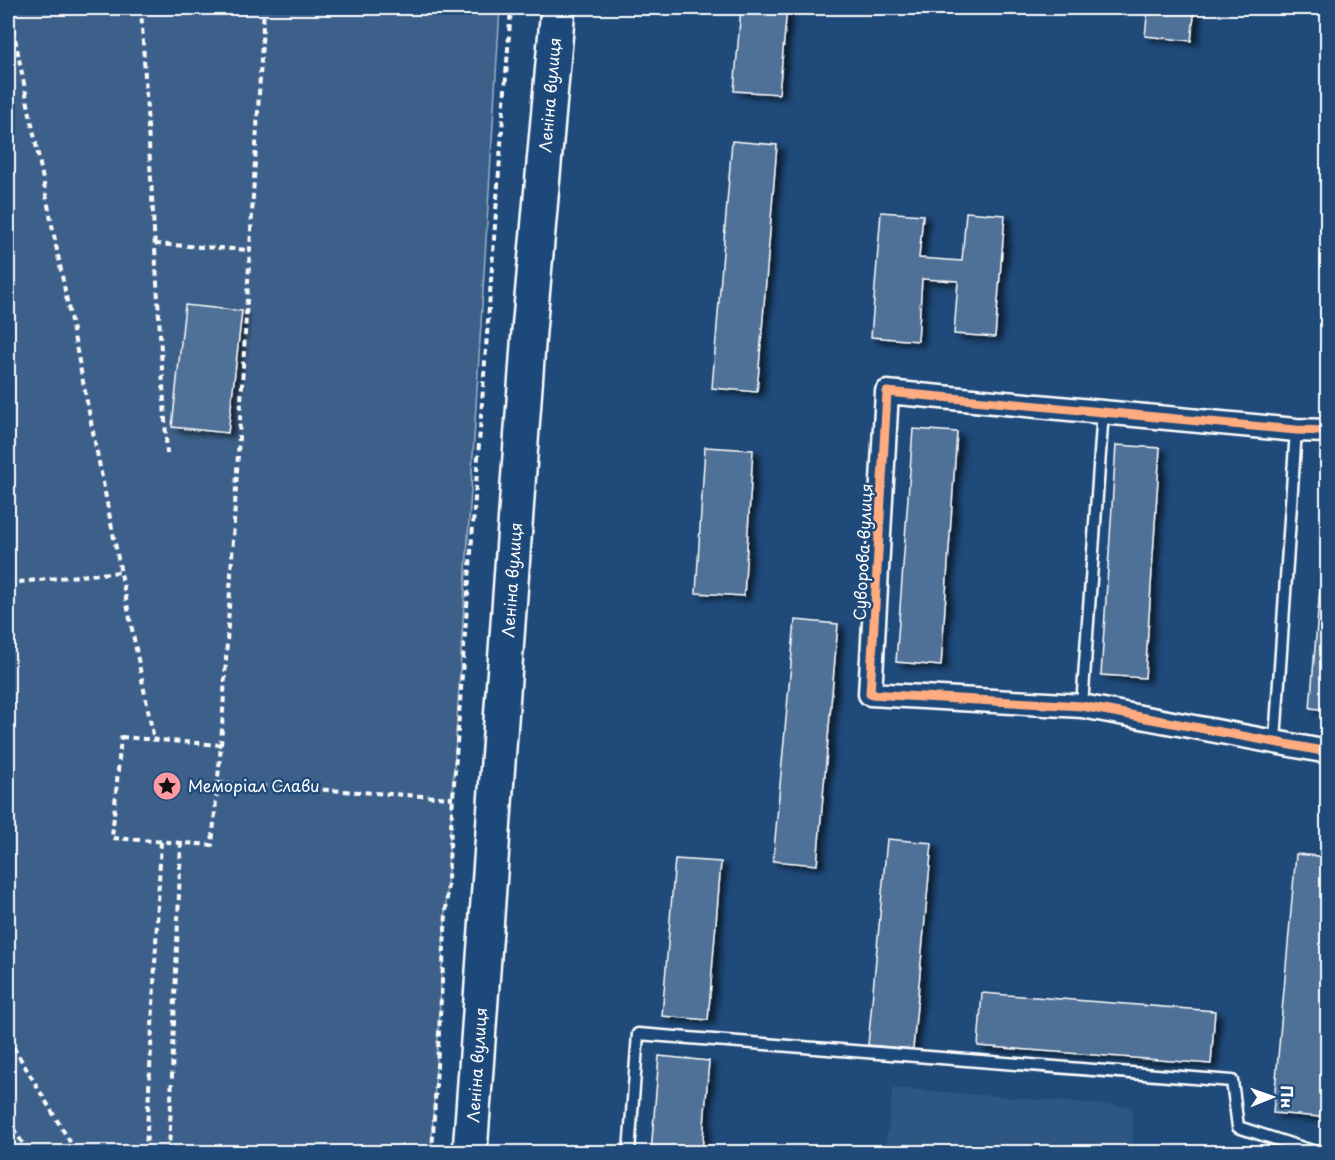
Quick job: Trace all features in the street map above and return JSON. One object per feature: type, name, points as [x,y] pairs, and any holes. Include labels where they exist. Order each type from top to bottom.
[{"type":"main road","name":"Леніна вулиця","points":[[470,1152],[529,332],[558,8]]},
{"type":"street","name":"Суворова вулиця","points":[[1328,431],[887,392],[870,694],[1082,706],[1328,752]]},
{"type":"lane","points":[[1082,706],[1103,410]]},
{"type":"lane","points":[[1275,741],[1296,429]]},
{"type":"lane","points":[[629,1152],[638,1034],[1232,1081],[1238,1127],[1315,1152]]},
{"type":"path","points":[[9,8],[154,740]]},
{"type":"path","points":[[141,8],[167,453]]},
{"type":"path","points":[[221,745],[121,737],[112,838],[212,845],[221,745],[264,8]]},
{"type":"path","points":[[432,1152],[453,798],[511,8]]},
{"type":"path","points":[[154,244],[250,250]]},
{"type":"path","points":[[8,583],[121,572]]},
{"type":"path","points":[[218,783],[453,798]]},
{"type":"path","points":[[146,1152],[160,840]]},
{"type":"path","points":[[169,1152],[182,842]]},
{"type":"path","points":[[8,1038],[76,1152]]},
{"type":"path","points":[[8,1120],[28,1152]]},
{"type":"shaded area","points":[[8,8],[500,8],[431,1152],[8,1152]]},
{"type":"shaded area","points":[[893,1088],[1132,1107],[1133,1152],[885,1152]]},
{"type":"building","points":[[741,8],[787,8],[779,94],[734,91]]},
{"type":"building","points":[[1148,8],[1195,8],[1191,41],[1145,36]]},
{"type":"building","points":[[732,141],[777,145],[757,392],[712,388]]},
{"type":"building","points":[[881,212],[923,215],[919,258],[962,261],[966,212],[1005,215],[995,337],[954,334],[958,281],[922,279],[918,341],[871,337]]},
{"type":"building","points":[[185,305],[242,311],[228,433],[172,427]]},
{"type":"building","points":[[913,429],[957,432],[941,666],[896,662]]},
{"type":"building","points":[[1116,445],[1160,448],[1145,678],[1101,675]]},
{"type":"building","points":[[705,447],[753,450],[744,596],[696,593]]},
{"type":"building","points":[[1328,491],[1328,710],[1310,708]]},
{"type":"building","points":[[795,620],[838,624],[817,865],[773,861]]},
{"type":"building","points":[[887,839],[932,843],[913,1049],[868,1045]]},
{"type":"building","points":[[1296,854],[1328,857],[1328,1032],[1320,1117],[1273,1113]]},
{"type":"building","points":[[675,859],[721,862],[708,1020],[662,1016]]},
{"type":"building","points":[[982,993],[1215,1011],[1211,1064],[978,1046]]},
{"type":"building","points":[[659,1056],[709,1061],[702,1152],[651,1152]]},
{"type":"cycle path","points":[[1328,431],[1296,430],[887,392],[870,694],[1082,706],[1328,752]]},
{"type":"place","name":"Меморіал Слави","points":[[167,786]]}]
